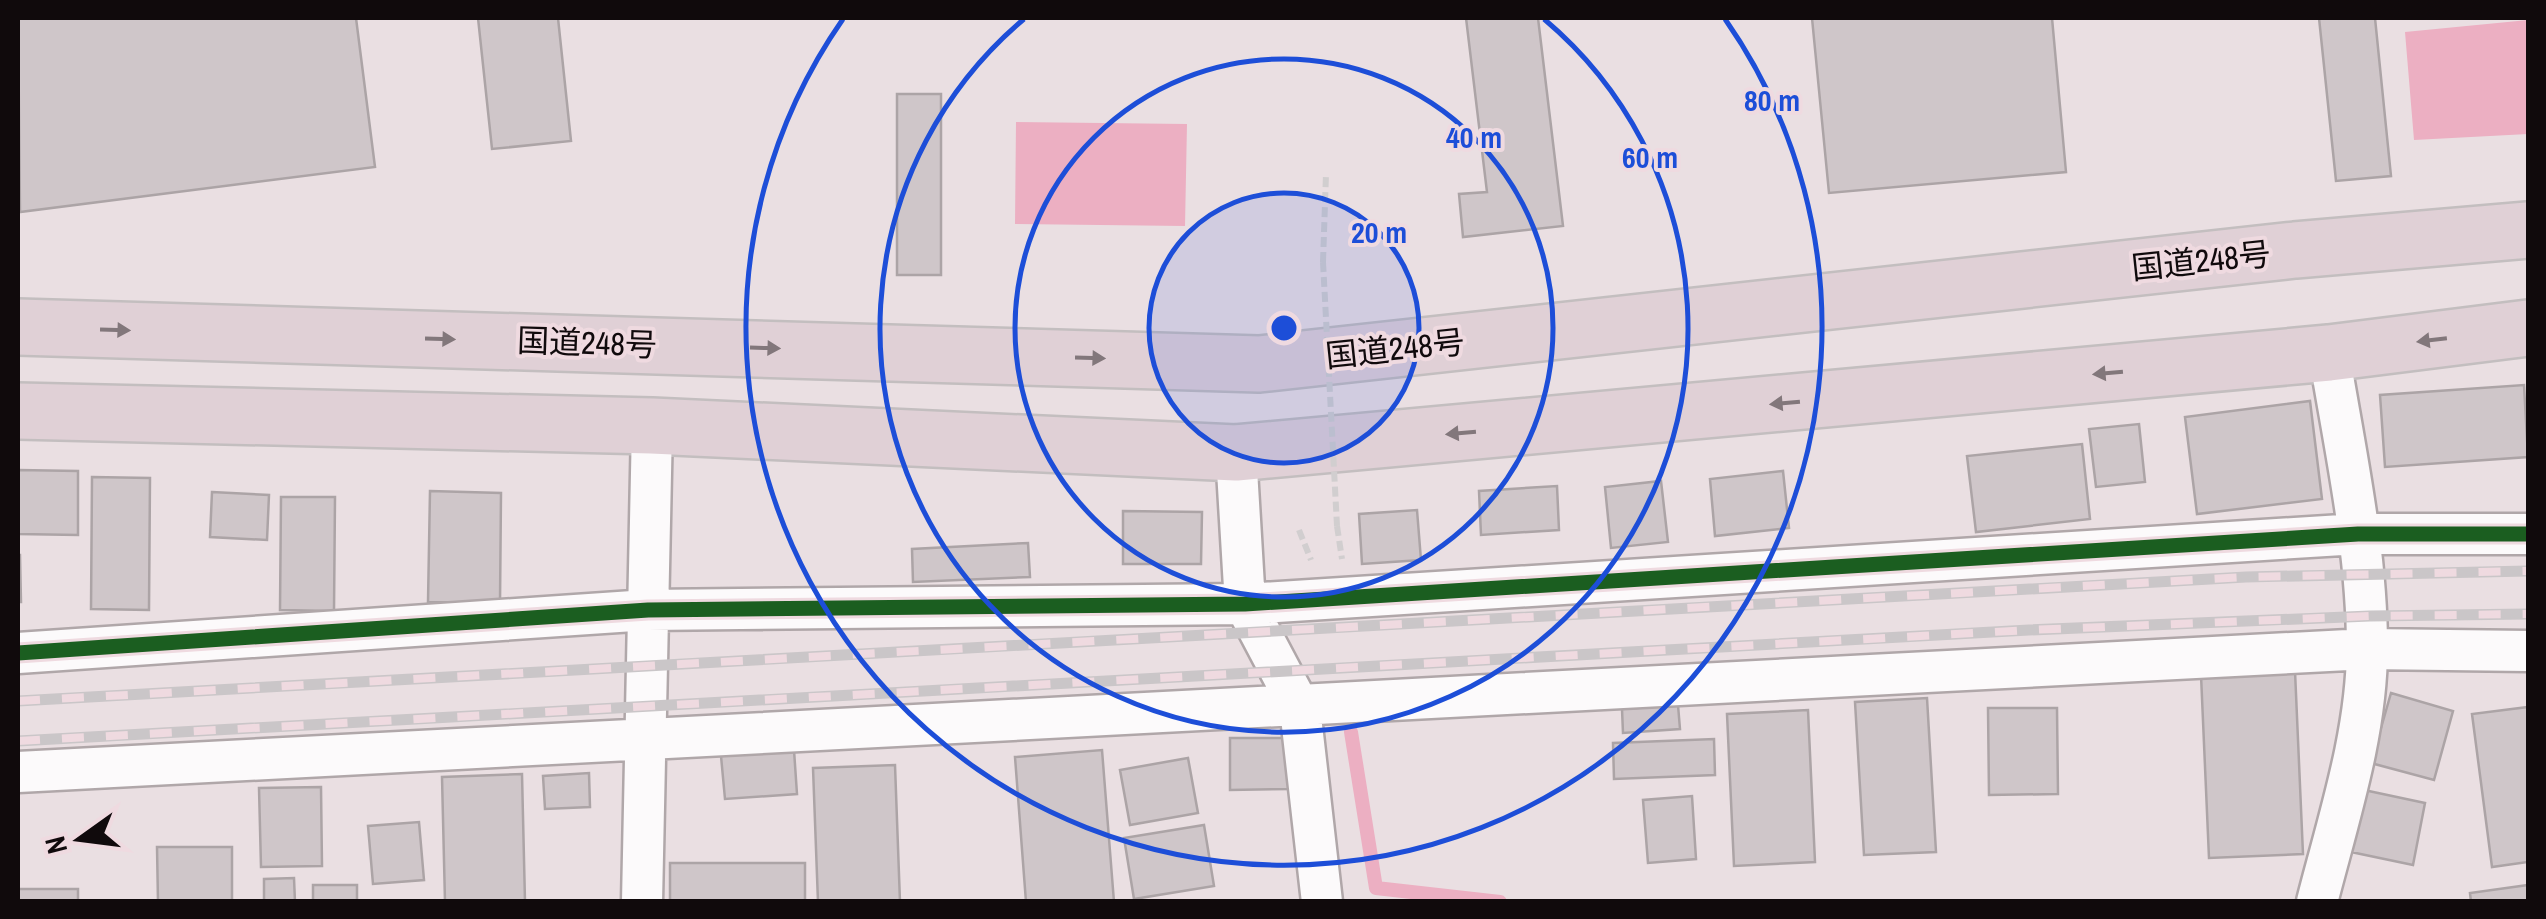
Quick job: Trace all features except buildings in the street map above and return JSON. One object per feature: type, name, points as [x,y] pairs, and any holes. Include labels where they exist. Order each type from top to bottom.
[{"type":"highway","name":"国道248号","points":[[18,327],[1260,364],[2276,252],[2528,230]]},
{"type":"highway","points":[[18,411],[652,426],[1236,453],[2329,353],[2528,328]]},
{"type":"street","points":[[2318,902],[2343,811],[2367,650],[2358,534],[2329,353]]},
{"type":"street","points":[[642,902],[652,426]]},
{"type":"street","points":[[1236,453],[1245,604],[1300,708],[1322,902]]},
{"type":"street","points":[[18,654],[648,610],[1245,604],[2358,534],[2528,534]]},
{"type":"street","points":[[18,772],[646,736],[1300,708],[2367,650],[2528,651]]},
{"type":"path","points":[[1326,174],[1322,262],[1337,526],[1343,564],[1328,566]]},
{"type":"path","points":[[1300,530],[1313,566]]},
{"type":"shaded area","points":[[2528,20],[2528,134],[2414,140],[2405,32]]},
{"type":"shaded area","points":[[1016,122],[1187,124],[1185,226],[1015,224]]},
{"type":"waterway","points":[[1351,732],[1376,888],[1500,902]]},
{"type":"railway","points":[[18,701],[2246,577],[2528,571]]},
{"type":"railway","points":[[18,741],[2029,630],[2370,616],[2528,614]]},
{"type":"cycle path","points":[[18,653],[648,610],[1245,604],[2358,534],[2528,534]]}]
